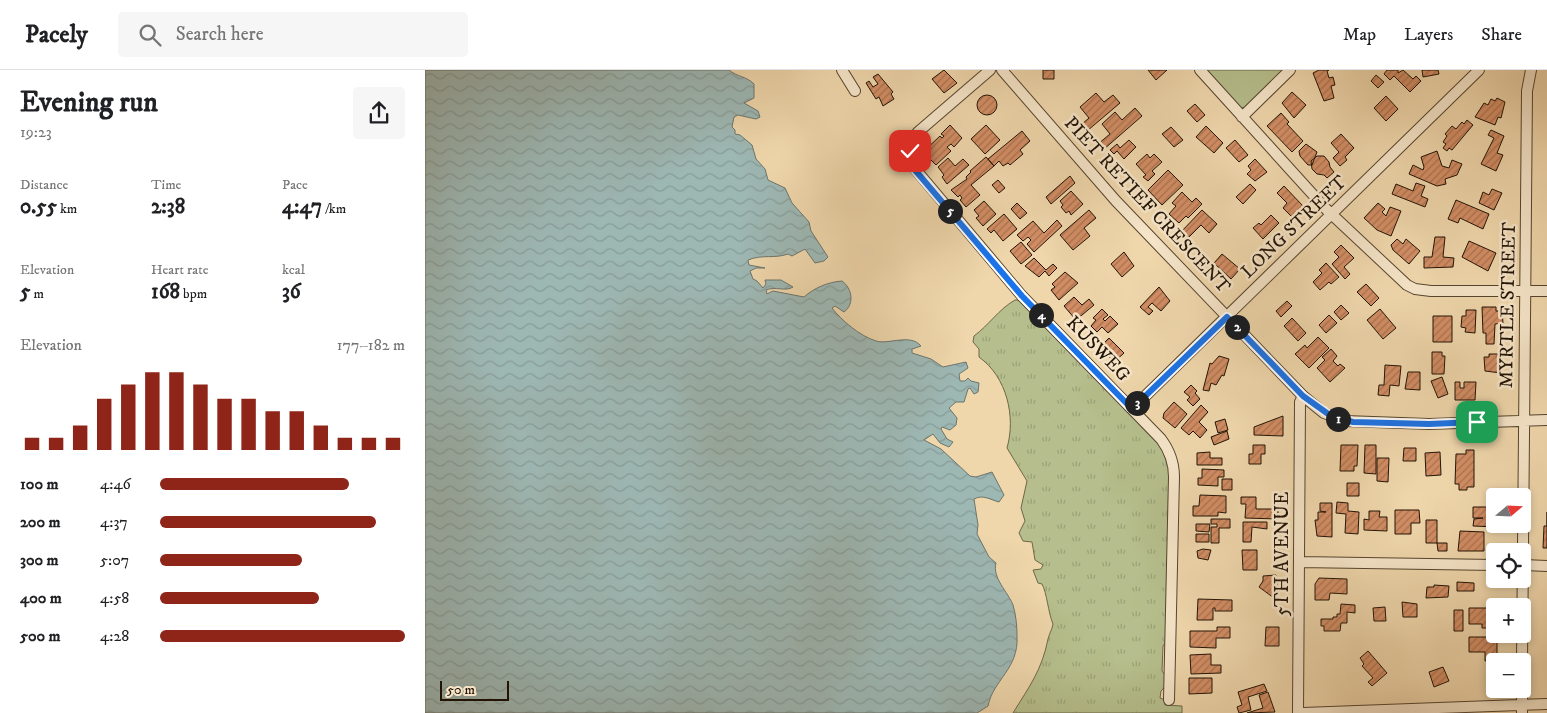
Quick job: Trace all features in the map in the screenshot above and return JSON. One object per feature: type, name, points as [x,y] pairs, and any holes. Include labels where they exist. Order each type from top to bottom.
[{"type":"street","points":[[842,70],[855,91]]},
{"type":"street","name":"KUSWEG","points":[[990,70],[918,132],[910,146],[910,156],[913,166],[928,185],[1022,296],[1165,444],[1174,470],[1169,700]]},
{"type":"street","name":"PIET RETIEF CRESCENT","points":[[1002,70],[1116,201],[1303,396],[1324,413],[1345,421],[1429,424],[1547,420]]},
{"type":"street","points":[[1200,70],[1332,214],[1407,285],[1415,289],[1431,291],[1547,291]]},
{"type":"street","points":[[1242,116],[1291,70]]},
{"type":"street","name":"LONG STREET","points":[[1132,409],[1479,70]]},
{"type":"street","name":"MYRTLE STREET","points":[[1523,543],[1527,91],[1531,70]]},
{"type":"street","name":"5TH AVENUE","points":[[1298,713],[1300,402],[1303,396]]},
{"type":"street","points":[[1299,562],[1486,565]]},
{"type":"street","points":[[1531,565],[1547,566]]},
{"type":"street","name":"MYRTLE STREET","points":[[1522,653],[1523,588]]},
{"type":"street","points":[[1303,713],[1522,709],[1547,704]]},
{"type":"green space","points":[[1204,70],[1287,70],[1244,108],[1239,107]]},
{"type":"green space","points":[[1015,300],[1021,300],[1159,442],[1169,467],[1166,642],[1163,646],[1162,671],[1165,675],[1165,687],[1161,691],[1160,698],[1165,700],[1165,705],[1182,706],[1182,713],[1013,713],[1039,669],[1053,624],[1044,588],[1042,584],[1038,583],[1033,570],[1041,569],[1043,565],[1035,560],[1032,542],[1023,541],[1019,533],[1025,521],[1021,508],[1027,481],[1007,448],[1010,424],[1007,398],[1003,386],[989,365],[979,357],[979,349],[973,342],[974,336]]},
{"type":"water","points":[[425,70],[729,70],[754,84],[754,98],[744,103],[758,111],[760,117],[756,119],[738,115],[734,117],[732,127],[735,130],[735,134],[740,135],[752,145],[756,159],[765,169],[768,180],[785,188],[792,203],[809,222],[811,231],[828,257],[824,261],[815,263],[805,249],[792,256],[788,254],[753,258],[748,260],[749,265],[765,268],[756,268],[750,271],[753,279],[763,288],[766,284],[765,280],[781,280],[793,287],[769,289],[766,290],[767,294],[773,291],[804,297],[821,286],[842,281],[850,292],[850,305],[844,312],[835,306],[832,308],[852,328],[876,341],[911,340],[916,342],[921,346],[912,349],[912,353],[931,359],[943,367],[966,362],[968,368],[959,374],[960,381],[965,381],[968,378],[979,383],[978,392],[974,394],[970,388],[968,389],[964,402],[956,402],[949,408],[957,418],[956,425],[950,430],[942,427],[941,429],[947,439],[953,442],[949,447],[940,443],[933,434],[924,440],[941,449],[970,476],[976,477],[992,472],[1004,495],[999,502],[984,497],[974,499],[978,525],[977,534],[989,557],[996,563],[996,574],[1013,605],[1017,628],[1017,647],[1014,657],[995,689],[988,706],[977,713],[425,713]]},
{"type":"building","points":[[944,70],[957,83],[944,93],[932,79]]},
{"type":"building","points":[[1043,70],[1054,70],[1054,79],[1043,79]]},
{"type":"building","points":[[1148,70],[1167,70],[1156,80]]},
{"type":"building","points":[[1319,70],[1329,70],[1327,71],[1329,78],[1333,77],[1335,85],[1331,86],[1334,98],[1324,101],[1313,73]]},
{"type":"building","points":[[1387,70],[1398,70],[1398,73],[1403,70],[1413,79],[1416,76],[1421,81],[1410,92],[1394,76],[1390,80],[1384,74]]},
{"type":"building","points":[[1422,70],[1438,70],[1439,74],[1423,77]]},
{"type":"building","points":[[878,74],[893,92],[891,94],[894,99],[883,106],[879,97],[876,99],[866,83],[869,81],[873,87],[878,84],[873,77]]},
{"type":"building","points":[[1376,75],[1384,82],[1378,88],[1371,81]]},
{"type":"building","points":[[1292,92],[1306,105],[1294,118],[1282,103]]},
{"type":"building","points":[[1096,93],[1104,102],[1113,95],[1120,103],[1087,131],[1082,124],[1089,118],[1080,107]]},
{"type":"building","points":[[987,95],[994,98],[997,105],[994,112],[987,115],[980,112],[977,105],[980,98]]},
{"type":"building","points":[[1386,96],[1398,109],[1386,121],[1374,108]]},
{"type":"building","points":[[1497,98],[1505,102],[1501,118],[1498,117],[1495,125],[1475,117],[1484,103],[1488,105],[1491,99],[1495,101]]},
{"type":"building","points":[[1195,104],[1205,115],[1197,122],[1187,111]]},
{"type":"building","points":[[1135,108],[1142,116],[1103,150],[1098,144],[1110,134],[1102,124],[1115,112],[1122,120]]},
{"type":"building","points":[[1281,113],[1289,122],[1287,124],[1303,141],[1292,152],[1267,126]]},
{"type":"building","points":[[1467,120],[1473,125],[1452,150],[1449,148],[1447,151],[1443,148],[1446,144],[1443,142],[1447,136],[1445,134],[1452,126],[1456,129],[1462,122],[1464,124]]},
{"type":"building","points":[[950,125],[962,138],[954,147],[951,144],[947,147],[951,151],[936,165],[923,152],[940,136],[942,138],[944,136],[941,134]]},
{"type":"building","points":[[986,125],[1000,140],[985,154],[971,139]]},
{"type":"building","points":[[1206,126],[1223,143],[1214,153],[1196,137]]},
{"type":"building","points":[[1171,127],[1183,140],[1174,147],[1162,134]]},
{"type":"building","points":[[1491,130],[1504,136],[1497,153],[1503,155],[1496,171],[1481,164],[1494,138],[1488,135]]},
{"type":"building","points":[[1022,131],[1030,141],[1020,150],[1023,154],[1010,165],[1008,163],[1003,166],[999,161],[994,166],[988,159]]},
{"type":"building","points":[[1341,134],[1354,148],[1345,157],[1347,160],[1340,166],[1333,158],[1339,152],[1331,143]]},
{"type":"building","points":[[1129,140],[1136,147],[1124,159],[1117,151],[1114,154],[1110,150],[1117,144],[1120,148]]},
{"type":"building","points":[[1235,140],[1248,155],[1239,162],[1226,148]]},
{"type":"building","points":[[1306,144],[1317,152],[1312,165],[1308,165],[1300,156],[1299,151]]},
{"type":"building","points":[[1437,151],[1442,166],[1449,168],[1452,160],[1462,164],[1457,175],[1445,179],[1446,184],[1437,186],[1409,174],[1413,165],[1423,170],[1421,157]]},
{"type":"building","points":[[1147,154],[1150,158],[1154,154],[1162,162],[1152,171],[1155,174],[1148,181],[1143,177],[1146,175],[1136,164]]},
{"type":"building","points":[[1317,156],[1324,156],[1334,172],[1327,178],[1324,175],[1317,174],[1312,169],[1311,161]]},
{"type":"building","points":[[986,157],[994,166],[971,185],[980,195],[966,207],[960,200],[962,198],[960,195],[958,197],[951,190],[967,179],[966,177],[970,171]]},
{"type":"building","points":[[948,158],[955,166],[963,159],[969,165],[947,184],[942,177],[944,175],[938,167]]},
{"type":"building","points":[[1255,159],[1267,172],[1255,181],[1247,174],[1251,170],[1248,166]]},
{"type":"building","points":[[1168,170],[1183,185],[1162,205],[1148,190]]},
{"type":"building","points":[[1070,176],[1075,183],[1051,204],[1046,197]]},
{"type":"building","points":[[998,180],[1005,188],[999,193],[992,185]]},
{"type":"building","points":[[1416,183],[1425,186],[1421,196],[1428,199],[1425,207],[1392,194],[1396,184],[1413,191]]},
{"type":"building","points":[[1250,184],[1256,190],[1243,204],[1236,197]]},
{"type":"building","points":[[1284,186],[1303,206],[1292,217],[1283,208],[1287,203],[1277,193]]},
{"type":"building","points":[[1492,189],[1502,193],[1494,210],[1479,203],[1483,192],[1489,195]]},
{"type":"building","points":[[1071,191],[1083,204],[1071,215],[1069,211],[1066,213],[1061,207],[1063,205],[1060,201]]},
{"type":"building","points":[[1182,192],[1192,202],[1196,198],[1202,204],[1188,218],[1186,216],[1179,223],[1169,214],[1176,206],[1172,203]]},
{"type":"building","points":[[1456,200],[1489,214],[1483,229],[1460,218],[1458,223],[1448,219]]},
{"type":"building","points":[[984,201],[996,214],[983,226],[976,218],[979,216],[974,210]]},
{"type":"building","points":[[1017,203],[1027,213],[1020,219],[1011,209]]},
{"type":"building","points":[[1378,203],[1385,209],[1382,212],[1386,216],[1390,207],[1401,211],[1391,236],[1377,230],[1364,218]]},
{"type":"building","points":[[1089,210],[1096,218],[1084,228],[1090,236],[1073,250],[1060,235]]},
{"type":"building","points":[[1202,210],[1217,224],[1209,233],[1201,225],[1187,239],[1180,233]]},
{"type":"building","points":[[1004,214],[1017,229],[1003,241],[994,230],[991,233],[987,229]]},
{"type":"building","points":[[1271,215],[1279,223],[1263,239],[1253,228],[1259,223],[1261,225]]},
{"type":"building","points":[[1057,220],[1062,226],[1034,252],[1027,244],[1031,240],[1028,237],[1023,241],[1017,235],[1033,221],[1044,233]]},
{"type":"building","points":[[1435,237],[1445,237],[1443,257],[1454,258],[1453,267],[1424,268],[1424,257],[1432,257]]},
{"type":"building","points":[[1397,239],[1403,244],[1406,239],[1420,251],[1409,264],[1393,250],[1391,245]]},
{"type":"building","points":[[1469,241],[1496,253],[1488,271],[1462,257]]},
{"type":"building","points":[[1021,242],[1032,255],[1021,264],[1010,251]]},
{"type":"building","points":[[1341,245],[1354,258],[1344,267],[1350,274],[1345,279],[1332,264],[1339,257],[1334,252]]},
{"type":"building","points":[[1124,252],[1134,266],[1122,277],[1111,264]]},
{"type":"building","points":[[1222,254],[1240,269],[1231,279],[1214,263]]},
{"type":"building","points":[[1034,258],[1046,270],[1053,264],[1057,268],[1049,276],[1045,271],[1039,277],[1025,266]]},
{"type":"building","points":[[1326,263],[1339,277],[1331,284],[1329,282],[1320,290],[1313,282],[1322,273],[1319,270]]},
{"type":"building","points":[[1065,272],[1078,283],[1059,300],[1051,290],[1055,287],[1052,284]]},
{"type":"building","points":[[1366,284],[1379,298],[1371,306],[1357,292]]},
{"type":"building","points":[[1159,287],[1170,301],[1161,311],[1152,303],[1148,307],[1153,311],[1149,315],[1140,307]]},
{"type":"building","points":[[1074,297],[1082,305],[1089,299],[1094,305],[1076,320],[1064,306]]},
{"type":"building","points":[[1287,301],[1292,306],[1281,317],[1276,311]]},
{"type":"building","points":[[1341,305],[1349,313],[1341,320],[1334,312]]},
{"type":"building","points":[[1482,307],[1496,307],[1496,311],[1502,311],[1503,323],[1495,324],[1494,344],[1486,344],[1486,333],[1483,333]]},
{"type":"building","points":[[1102,309],[1108,315],[1103,319],[1105,321],[1110,316],[1118,324],[1108,333],[1102,327],[1097,332],[1091,326],[1096,320],[1093,318]]},
{"type":"building","points":[[1380,309],[1396,328],[1383,339],[1367,320]]},
{"type":"building","points":[[1466,310],[1476,310],[1475,333],[1465,332],[1466,328],[1461,327],[1462,316],[1466,316]]},
{"type":"building","points":[[1329,315],[1337,323],[1326,333],[1319,325]]},
{"type":"building","points":[[1433,316],[1452,316],[1452,342],[1433,342]]},
{"type":"building","points":[[1292,318],[1306,333],[1298,341],[1284,326]]},
{"type":"building","points":[[1318,337],[1329,348],[1309,368],[1295,354],[1305,345],[1307,348]]},
{"type":"building","points":[[1109,338],[1124,353],[1114,362],[1100,347]]},
{"type":"building","points":[[1331,349],[1337,356],[1333,361],[1338,366],[1340,364],[1345,368],[1330,382],[1317,368],[1325,360],[1322,357]]},
{"type":"building","points":[[1432,352],[1442,352],[1442,356],[1445,356],[1444,374],[1432,374]]},
{"type":"building","points":[[1489,354],[1501,354],[1503,365],[1501,365],[1501,373],[1485,371],[1484,357],[1489,357]]},
{"type":"building","points":[[1219,356],[1229,359],[1224,376],[1222,375],[1216,385],[1211,383],[1209,391],[1203,390],[1210,363],[1212,364]]},
{"type":"building","points":[[1385,365],[1401,366],[1399,386],[1390,385],[1389,396],[1378,395],[1379,385],[1384,385]]},
{"type":"building","points":[[1408,372],[1420,372],[1420,390],[1405,389]]},
{"type":"building","points":[[1442,377],[1448,394],[1438,398],[1431,381]]},
{"type":"building","points":[[1455,382],[1460,382],[1460,388],[1464,388],[1464,382],[1476,382],[1475,400],[1455,400]]},
{"type":"building","points":[[1191,385],[1197,391],[1195,393],[1200,399],[1193,406],[1187,400],[1190,397],[1184,392]]},
{"type":"building","points":[[1174,402],[1187,414],[1175,428],[1163,418],[1164,413]]},
{"type":"building","points":[[1201,405],[1208,412],[1199,422],[1207,430],[1200,438],[1193,431],[1189,435],[1181,428]]},
{"type":"building","points":[[1283,416],[1283,436],[1254,435],[1254,427]]},
{"type":"building","points":[[1225,419],[1228,430],[1218,433],[1215,422]]},
{"type":"building","points":[[1227,431],[1229,439],[1214,445],[1211,437]]},
{"type":"building","points":[[1253,445],[1265,445],[1265,454],[1261,454],[1261,464],[1249,464],[1249,454],[1253,454]]},
{"type":"building","points":[[1341,445],[1358,445],[1357,466],[1354,466],[1354,471],[1340,471]]},
{"type":"building","points":[[1365,445],[1376,445],[1376,474],[1364,473]]},
{"type":"building","points":[[1404,448],[1416,448],[1416,461],[1403,461]]},
{"type":"building","points":[[1466,450],[1474,450],[1474,487],[1467,487],[1467,490],[1459,490],[1459,484],[1455,484],[1456,454],[1466,454]]},
{"type":"building","points":[[1210,452],[1210,458],[1222,458],[1222,465],[1197,465],[1197,453]]},
{"type":"building","points":[[1440,452],[1441,475],[1426,476],[1425,453]]},
{"type":"building","points":[[1377,458],[1389,458],[1388,482],[1377,481]]},
{"type":"building","points":[[1202,469],[1224,470],[1224,477],[1218,477],[1218,486],[1198,485],[1198,478],[1202,478]]},
{"type":"building","points":[[1222,479],[1232,479],[1232,490],[1222,490]]},
{"type":"building","points":[[1347,483],[1359,483],[1359,496],[1347,496]]},
{"type":"building","points":[[1200,495],[1226,496],[1226,513],[1218,512],[1218,516],[1193,516],[1193,506],[1199,506]]},
{"type":"building","points":[[1241,497],[1256,497],[1256,509],[1278,509],[1278,519],[1245,518],[1246,504],[1241,504]]},
{"type":"building","points":[[1337,502],[1348,503],[1348,511],[1359,512],[1358,534],[1345,533],[1346,514],[1336,513]]},
{"type":"building","points":[[1320,503],[1332,503],[1332,537],[1317,536],[1315,520],[1318,520],[1318,512],[1326,512],[1320,511]]},
{"type":"building","points":[[1473,507],[1486,507],[1486,527],[1473,526],[1474,519],[1483,518],[1473,518]]},
{"type":"building","points":[[1395,510],[1419,510],[1420,523],[1411,523],[1411,534],[1395,534]]},
{"type":"building","points":[[1369,511],[1380,511],[1379,517],[1387,517],[1387,531],[1364,530],[1364,519],[1369,520]]},
{"type":"building","points":[[1211,519],[1230,519],[1230,528],[1219,528],[1219,543],[1211,543],[1211,527],[1217,527],[1217,524],[1211,524]]},
{"type":"building","points":[[1426,520],[1437,520],[1437,543],[1426,543]]},
{"type":"building","points":[[1243,522],[1267,522],[1267,529],[1252,527],[1251,542],[1243,542]]},
{"type":"building","points":[[1196,524],[1210,524],[1209,532],[1196,531]]},
{"type":"building","points":[[1544,526],[1547,526],[1547,548],[1543,548]]},
{"type":"building","points":[[1460,531],[1484,532],[1484,551],[1458,551]]},
{"type":"building","points":[[1196,534],[1209,534],[1209,542],[1196,542]]},
{"type":"building","points":[[1437,543],[1447,543],[1447,551],[1438,551]]},
{"type":"building","points":[[1203,549],[1211,550],[1208,560],[1198,558],[1197,551]]},
{"type":"building","points":[[1242,550],[1257,550],[1257,570],[1243,570]]},
{"type":"building","points":[[1276,575],[1276,580],[1279,581],[1276,586],[1280,589],[1274,598],[1259,587],[1263,581],[1263,576]]},
{"type":"building","points":[[1319,578],[1347,579],[1347,594],[1330,593],[1329,600],[1315,600],[1315,584]]},
{"type":"building","points":[[1457,582],[1474,583],[1474,591],[1457,591]]},
{"type":"building","points":[[1434,585],[1449,586],[1448,597],[1426,598],[1427,587],[1434,587]]},
{"type":"building","points":[[1198,599],[1232,600],[1232,611],[1215,611],[1215,608],[1213,608],[1213,620],[1197,620]]},
{"type":"building","points":[[1402,602],[1417,604],[1417,617],[1403,617]]},
{"type":"building","points":[[1341,604],[1355,605],[1355,613],[1347,612],[1347,623],[1341,623],[1340,631],[1324,631],[1324,626],[1321,626],[1321,619],[1337,617],[1337,614],[1340,614]]},
{"type":"building","points":[[1385,607],[1386,621],[1374,621],[1373,608]]},
{"type":"building","points":[[1469,608],[1486,608],[1486,628],[1482,628],[1482,624],[1469,624]]},
{"type":"building","points":[[1454,610],[1463,610],[1463,631],[1454,631]]},
{"type":"building","points":[[1217,627],[1230,627],[1230,638],[1216,638],[1216,648],[1190,647],[1190,631],[1217,631]]},
{"type":"building","points":[[1266,627],[1279,627],[1279,646],[1265,646]]},
{"type":"building","points":[[1469,637],[1486,637],[1486,643],[1497,643],[1497,653],[1486,653],[1486,661],[1485,652],[1469,652]]},
{"type":"building","points":[[1368,651],[1387,673],[1372,686],[1368,682],[1373,678],[1362,666],[1364,664],[1360,658]]},
{"type":"building","points":[[1211,654],[1211,665],[1221,665],[1221,673],[1191,674],[1190,655]]},
{"type":"building","points":[[1443,667],[1449,681],[1434,687],[1429,672]]},
{"type":"building","points":[[1189,678],[1212,678],[1212,693],[1189,694]]},
{"type":"building","points":[[1264,684],[1267,691],[1248,697],[1251,710],[1239,713],[1237,707],[1242,705],[1238,692]]},
{"type":"building","points":[[1268,692],[1275,712],[1247,713],[1263,708],[1259,695]]},
{"type":"route","points":[[910,151],[911,161],[915,170],[1022,296],[1132,409],[1227,317],[1303,396],[1319,410],[1337,419],[1353,422],[1429,424],[1477,422]]}]
